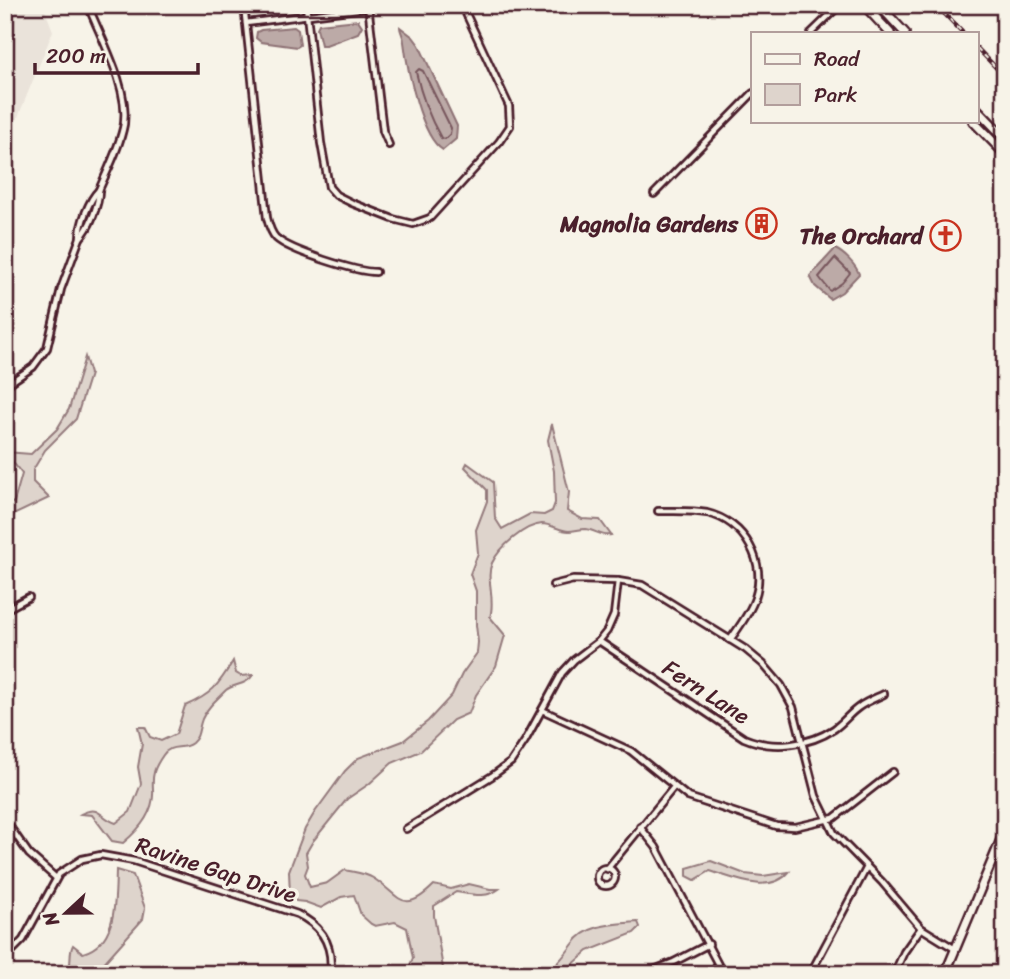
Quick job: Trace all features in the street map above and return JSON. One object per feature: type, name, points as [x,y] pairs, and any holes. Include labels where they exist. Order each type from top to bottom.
[{"type":"main road","points":[[864,5],[889,32]]},
{"type":"main road","points":[[879,5],[904,32]]},
{"type":"main road","points":[[978,110],[1005,138]]},
{"type":"main road","points":[[974,122],[1005,154]]},
{"type":"main road","points":[[945,974],[1005,830]]},
{"type":"street","points":[[5,386],[33,367],[47,348],[64,278],[80,238],[80,231],[120,139],[124,106],[121,88],[88,5]]},
{"type":"street","points":[[244,5],[267,218],[271,231],[280,241],[302,250],[356,271],[376,272]]},
{"type":"street","points":[[306,5],[328,187],[336,195],[352,203],[393,219],[413,223],[429,219],[499,142],[509,126],[509,106],[462,5]]},
{"type":"street","points":[[246,23],[389,5]]},
{"type":"street","points":[[812,32],[840,5]]},
{"type":"street","points":[[369,7],[383,131],[389,145]]},
{"type":"street","points":[[654,194],[751,95]]},
{"type":"street","points":[[658,511],[702,512],[716,516],[739,531],[752,548],[758,573],[757,591],[752,607],[730,640]]},
{"type":"street","points":[[553,585],[573,580],[618,581],[651,589],[755,657],[781,685],[793,707],[816,796],[826,821],[841,842],[882,882],[920,928],[955,949]]},
{"type":"street","points":[[406,829],[504,768],[516,756],[567,666],[599,641],[607,631],[614,615],[618,581]]},
{"type":"street","points":[[5,610],[29,597]]},
{"type":"street","name":"Fern Lane","points":[[599,641],[744,738],[771,746],[802,742],[832,731],[859,707],[884,694]]},
{"type":"street","points":[[542,710],[631,751],[674,787],[699,802],[776,826],[795,827],[826,821],[842,813],[893,772]]},
{"type":"street","points":[[607,869],[614,874],[614,880],[611,885],[605,886],[600,884],[597,876],[602,869],[607,869],[674,787]]},
{"type":"street","points":[[5,820],[29,853],[56,878]]},
{"type":"street","points":[[640,827],[656,847],[723,974]]},
{"type":"street","name":"Ravine Gap Drive","points":[[5,958],[23,940],[56,878],[65,868],[82,859],[110,855],[297,914],[316,925],[327,942],[332,961],[330,974]]},
{"type":"street","points":[[810,974],[867,867]]},
{"type":"street","points":[[894,974],[904,952],[920,928]]},
{"type":"street","points":[[644,974],[709,944]]},
{"type":"shaded area","points":[[5,5],[43,5],[53,31],[5,149]]},
{"type":"green space","points":[[85,357],[90,374],[76,419],[45,450],[33,470],[33,482],[49,498],[5,519],[5,506],[14,502],[22,474],[5,452],[31,454],[57,429],[69,409]]},
{"type":"green space","points":[[552,424],[569,492],[567,511],[582,519],[600,520],[611,535],[585,529],[566,531],[542,524],[528,528],[506,544],[495,557],[490,569],[490,617],[505,635],[496,666],[476,695],[469,713],[453,720],[421,751],[392,763],[347,799],[306,853],[308,866],[305,874],[310,887],[327,883],[345,870],[370,876],[402,900],[408,901],[415,900],[434,885],[451,889],[469,884],[499,889],[484,895],[456,892],[434,906],[444,974],[400,974],[408,970],[413,958],[407,928],[395,922],[375,926],[371,924],[361,915],[354,895],[341,897],[321,908],[296,901],[290,894],[289,871],[305,829],[345,771],[358,758],[403,741],[428,721],[452,695],[462,674],[477,653],[476,591],[470,574],[478,553],[476,530],[487,501],[487,490],[465,467],[467,463],[493,482],[495,518],[502,529],[530,514],[544,515],[552,511],[555,503],[554,471],[548,440]]},
{"type":"green space","points":[[233,661],[236,673],[241,676],[253,675],[247,681],[226,690],[212,704],[192,743],[166,751],[154,771],[153,797],[145,820],[123,843],[112,841],[92,815],[81,814],[96,811],[116,823],[130,812],[141,784],[138,767],[142,744],[138,727],[145,727],[150,737],[161,741],[176,734],[185,706],[214,688]]},
{"type":"green space","points":[[711,861],[745,874],[763,876],[789,872],[772,883],[762,884],[710,871],[695,880],[687,876],[687,868]]},
{"type":"green space","points":[[116,870],[133,875],[145,908],[143,919],[94,974],[67,974],[73,945],[83,953],[94,948],[109,930],[114,906]]},
{"type":"green space","points":[[638,922],[640,927],[634,933],[588,951],[562,974],[541,974],[555,965],[586,932],[611,924]]},
{"type":"water","points":[[358,20],[362,26],[358,33],[321,45],[317,28],[319,24]]},
{"type":"water","points":[[294,27],[298,30],[300,45],[297,47],[261,42],[256,38],[257,32],[261,30]]},
{"type":"water","points":[[400,27],[419,45],[457,126],[456,139],[443,150],[428,132],[422,117]]},
{"type":"water","points":[[835,249],[849,260],[859,274],[842,292],[830,299],[815,286],[810,276]]},
{"type":"railway","points":[[936,5],[962,32]]},
{"type":"railway","points":[[978,49],[1005,77]]},
{"type":"place","name":"Magnolia Gardens","points":[[761,224]]},
{"type":"place","name":"The Orchard","points":[[946,236]]}]
